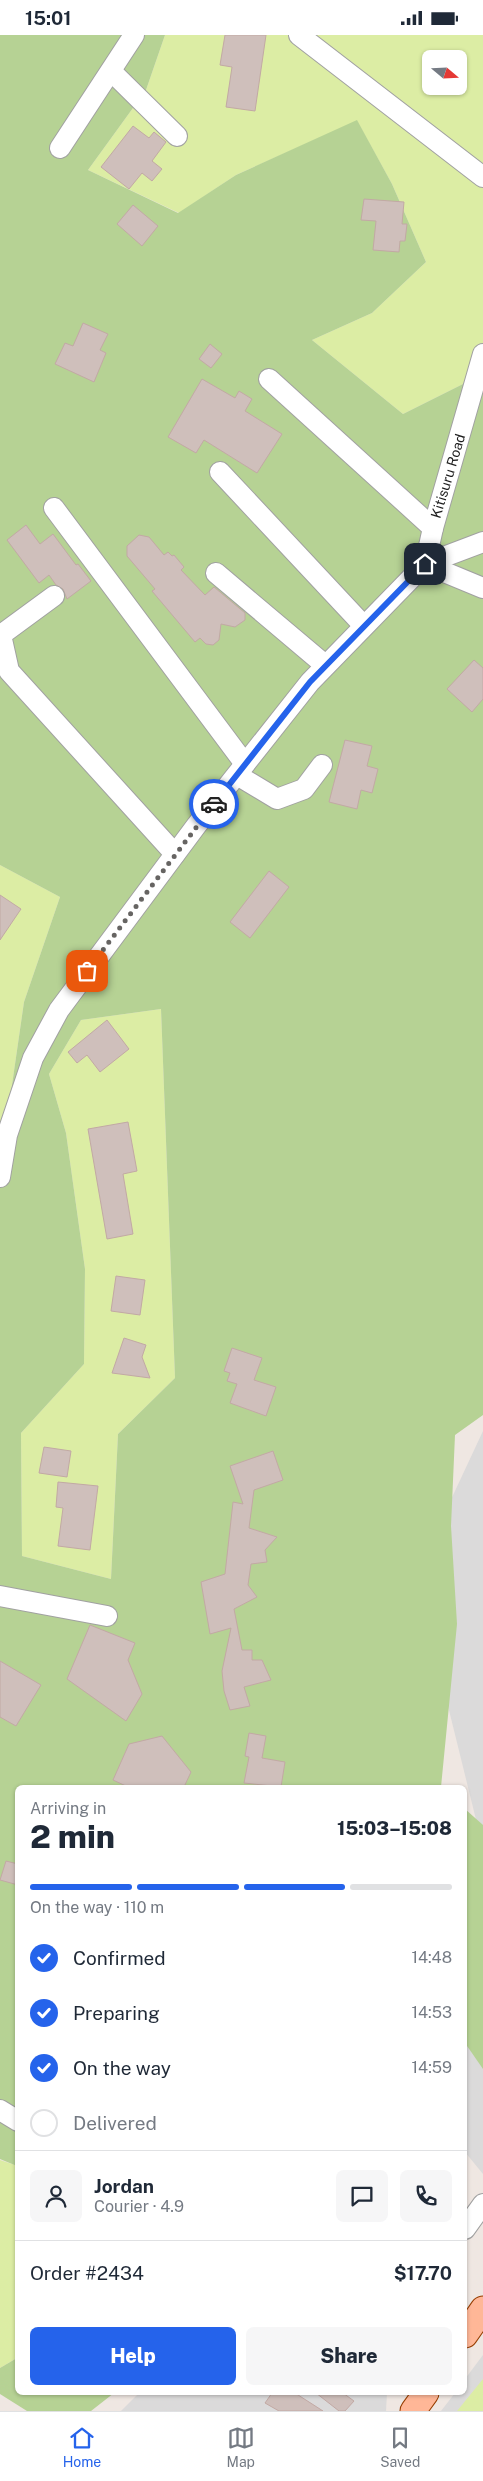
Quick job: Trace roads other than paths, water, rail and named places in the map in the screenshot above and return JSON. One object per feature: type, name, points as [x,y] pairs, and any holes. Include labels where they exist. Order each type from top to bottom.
[{"type":"main road","points":[[467,2332],[483,2309]]},
{"type":"street","points":[[60,148],[134,35]]},
{"type":"street","points":[[298,35],[483,177]]},
{"type":"street","points":[[111,71],[177,136]]},
{"type":"street","name":"Kitisuru Road","points":[[425,564],[433,528],[483,354]]},
{"type":"street","points":[[269,379],[433,528]]},
{"type":"street","points":[[220,472],[364,627]]},
{"type":"street","points":[[54,508],[241,770],[277,799],[304,789],[322,765]]},
{"type":"street","points":[[0,1174],[3,1131],[33,1058],[46,1033],[87,971],[175,854],[326,665],[425,564],[483,542]]},
{"type":"street","points":[[425,564],[483,588]]},
{"type":"street","points":[[216,573],[326,665]]},
{"type":"street","points":[[54,596],[1,635],[9,671],[175,854]]},
{"type":"street","points":[[0,1596],[107,1616]]},
{"type":"street","points":[[0,2110],[15,2119]]},
{"type":"street","points":[[467,2226],[483,2204]]}]
